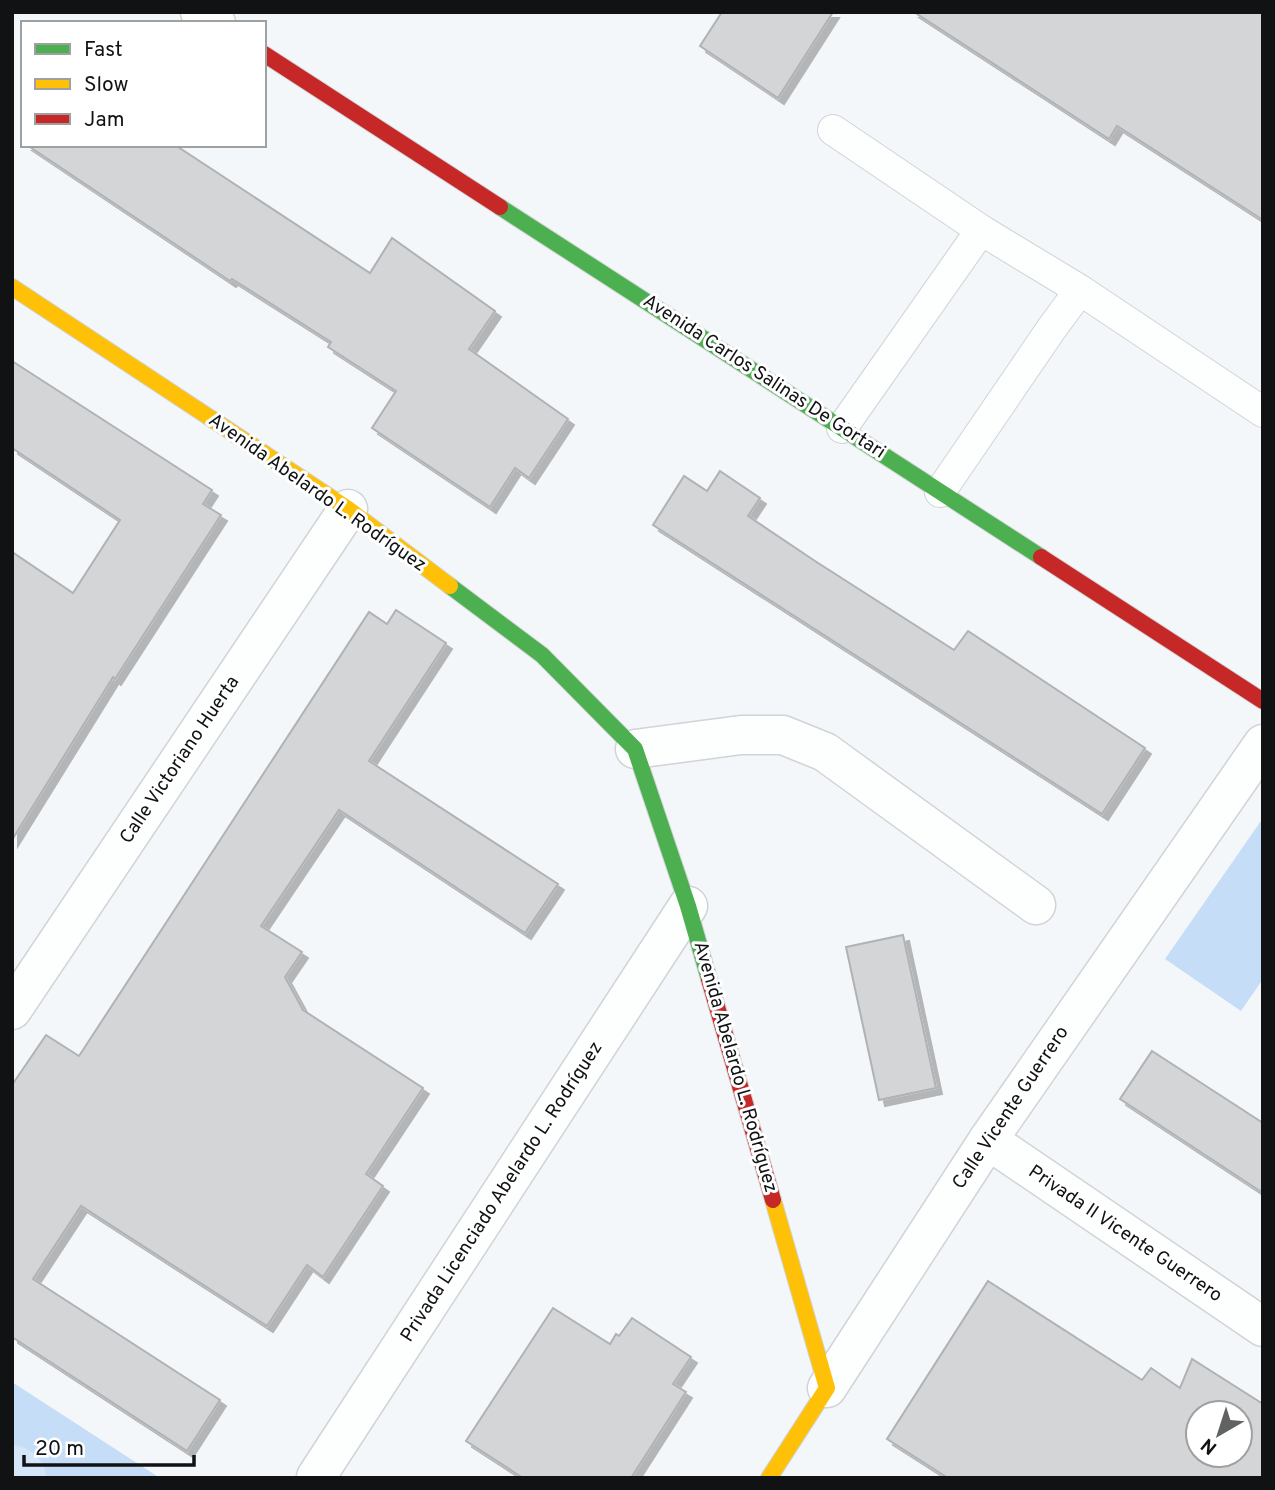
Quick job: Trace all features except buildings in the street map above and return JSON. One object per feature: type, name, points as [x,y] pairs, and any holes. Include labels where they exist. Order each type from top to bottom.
[{"type":"street","name":"Avenida Carlos Salinas De Gortari","points":[[266,55],[1263,701]]},
{"type":"street","name":"Avenida Abelardo L. Rodríguez","points":[[12,287],[348,509],[542,655],[635,750],[688,906],[827,1388]]},
{"type":"street","name":"Calle Victoriano Huerta","points":[[12,1010],[348,509]]},
{"type":"street","points":[[635,750],[741,736],[783,735],[825,752],[1036,905]]},
{"type":"street","name":"Calle Vicente Guerrero","points":[[769,1478],[988,1140],[1263,744]]},
{"type":"street","name":"Privada Licenciado Abelardo L. Rodríguez","points":[[316,1477],[688,906]]},
{"type":"street","name":"Privada II Vicente Guerrero","points":[[988,1140],[1263,1327]]},
{"type":"lane","points":[[833,130],[981,230],[1080,290],[1263,412]]},
{"type":"lane","points":[[842,428],[981,230]]},
{"type":"lane","points":[[940,492],[1080,290]]},
{"type":"shaded area","points":[[1263,818],[1263,979],[1241,1011],[1165,959]]},
{"type":"shaded area","points":[[12,1382],[160,1478],[12,1478]]},
{"type":"waterway","points":[[12,1475],[16,1478]]},
{"type":"traffic: fast","points":[[500,207],[1041,557]]},
{"type":"traffic: fast","points":[[450,586],[542,655],[635,749],[688,906],[709,979]]},
{"type":"traffic: slow","points":[[12,287],[348,509],[450,586]]},
{"type":"traffic: slow","points":[[769,1478],[827,1388],[773,1200]]},
{"type":"traffic: jam","points":[[266,55],[500,207]]},
{"type":"traffic: jam","points":[[1041,557],[1263,701]]},
{"type":"traffic: jam","points":[[709,979],[773,1200]]}]
